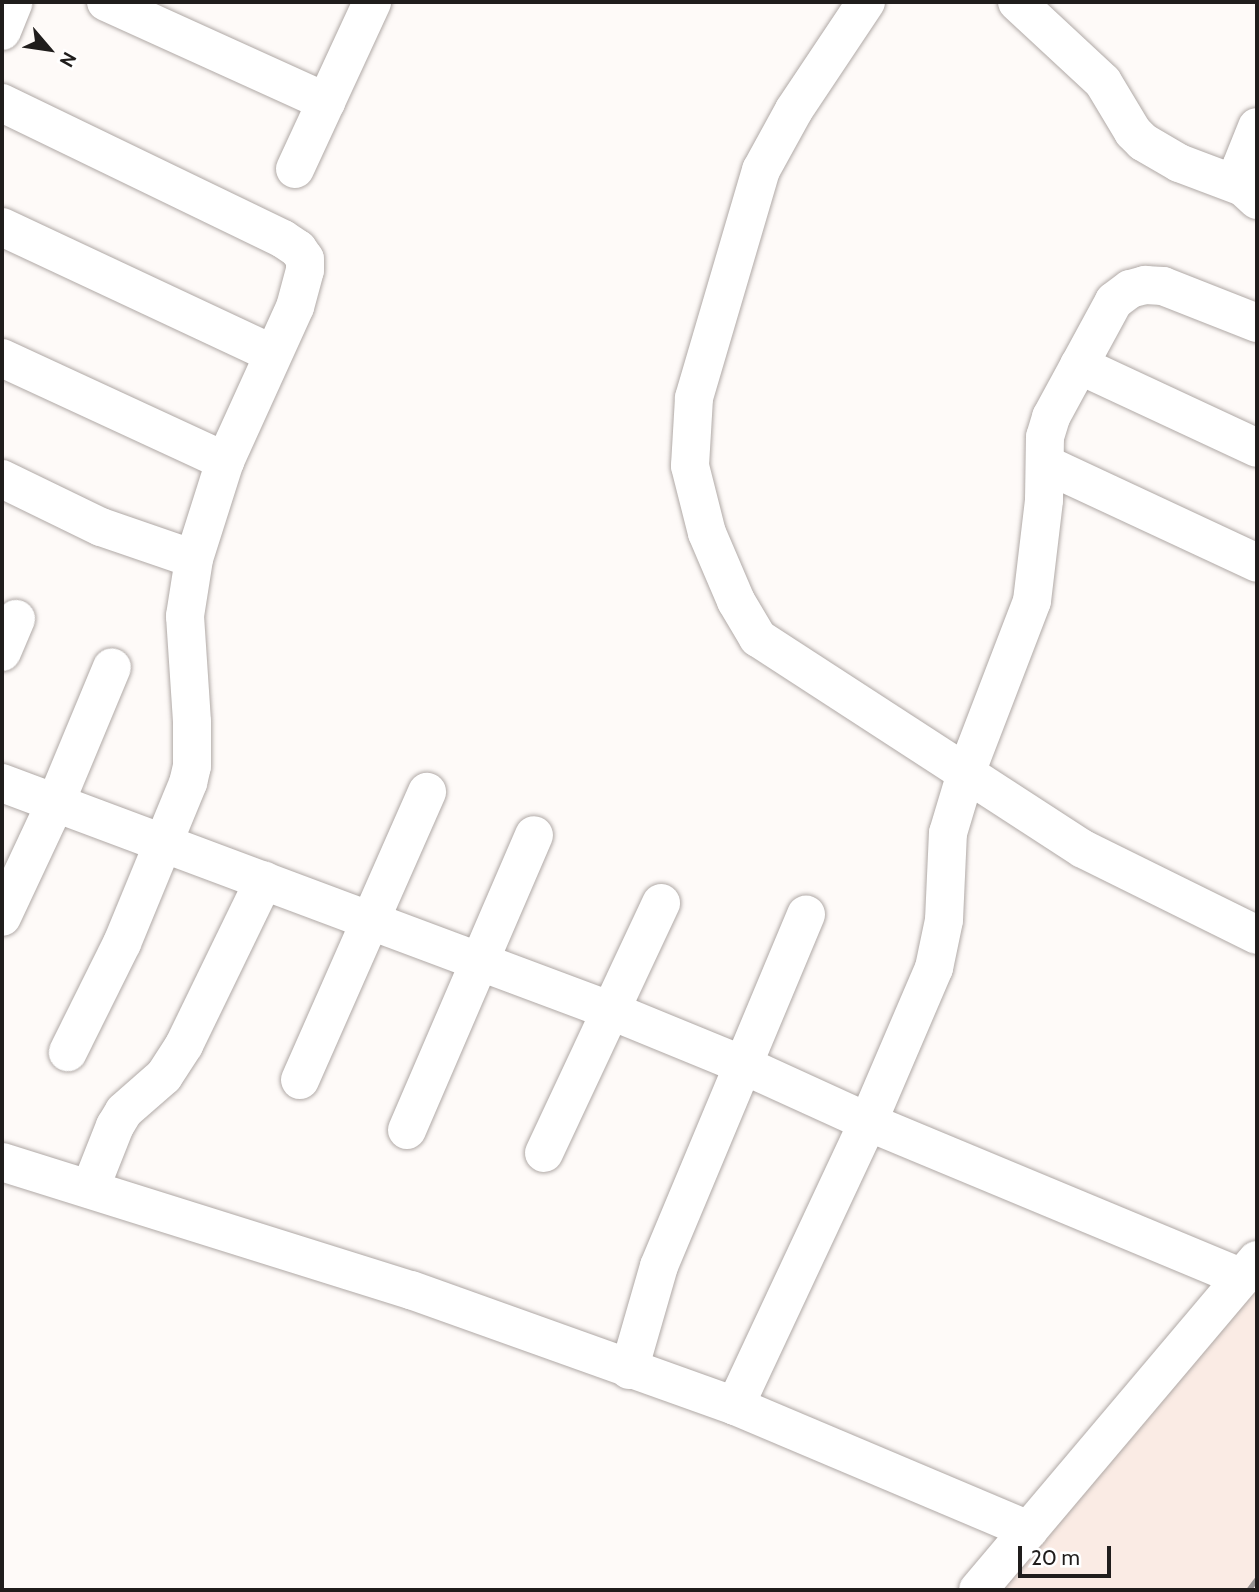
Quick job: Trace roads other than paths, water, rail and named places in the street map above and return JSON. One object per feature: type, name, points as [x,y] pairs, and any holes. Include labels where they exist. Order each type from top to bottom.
[{"type":"street","points":[[2,31],[14,2]]},
{"type":"street","points":[[106,2],[326,102]]},
{"type":"street","points":[[295,169],[372,2]]},
{"type":"street","points":[[866,2],[794,110],[761,170],[694,398],[690,466],[707,533],[736,601],[758,638],[1083,849],[1257,935]]},
{"type":"street","points":[[1017,2],[1103,82],[1133,132],[1143,142],[1179,163],[1250,193]]},
{"type":"street","points":[[2,103],[298,249],[305,259],[301,286],[225,461],[194,559],[185,616],[192,766],[165,842],[122,943],[68,1052]]},
{"type":"street","points":[[1250,193],[1241,167],[1257,127]]},
{"type":"street","points":[[2,227],[273,354]]},
{"type":"street","points":[[734,1406],[868,1122],[934,968],[944,919],[948,833],[966,773],[1032,601],[1044,500],[1045,437],[1051,417],[1114,301],[1130,289],[1145,285],[1163,286],[1257,323]]},
{"type":"street","points":[[2,358],[225,461]]},
{"type":"street","points":[[1079,365],[1257,448]]},
{"type":"street","points":[[1045,464],[1257,563]]},
{"type":"street","points":[[2,479],[101,527],[194,559]]},
{"type":"street","points":[[2,917],[55,804],[112,667]]},
{"type":"street","points":[[2,783],[609,1010],[743,1065],[868,1122],[1250,1269],[978,1590]]},
{"type":"street","points":[[300,1080],[427,792]]},
{"type":"street","points":[[407,1130],[534,835]]},
{"type":"street","points":[[90,1189],[115,1126],[124,1111],[159,1082],[184,1045],[264,880]]},
{"type":"street","points":[[544,1153],[661,904]]},
{"type":"street","points":[[629,1370],[659,1266],[806,915]]},
{"type":"street","points":[[2,1162],[411,1290],[734,1406],[1029,1530]]},
{"type":"railway","points":[[1248,1590],[1257,1578]]}]
